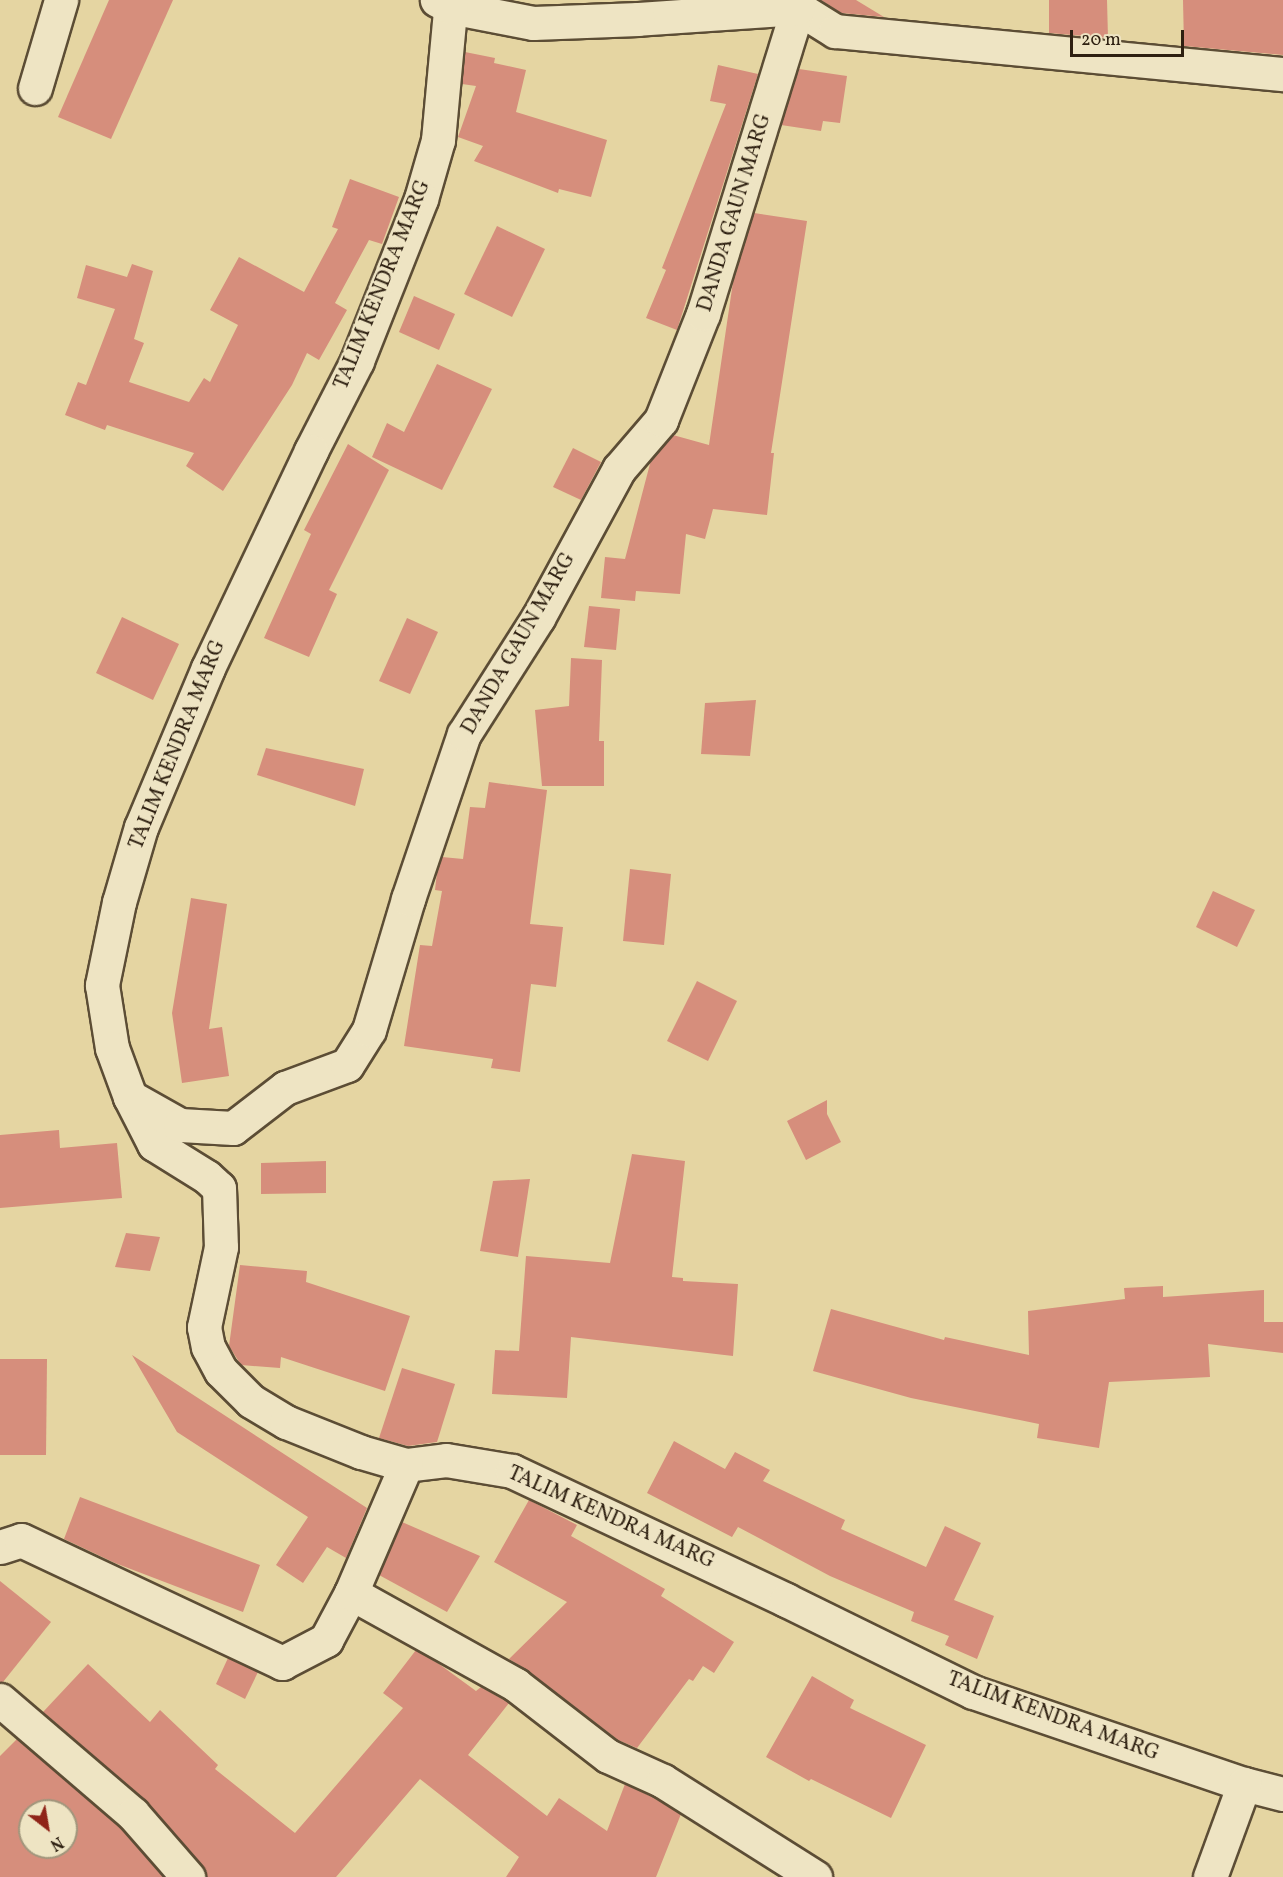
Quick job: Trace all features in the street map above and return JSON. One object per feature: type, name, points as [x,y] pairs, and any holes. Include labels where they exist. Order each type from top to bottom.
[{"type":"street","points":[[35,88],[61,0]]},
{"type":"street","points":[[447,2],[533,23],[638,19],[796,4],[835,31],[1283,74]]},
{"type":"street","name":"TALIM KENDRA MARG","points":[[447,2],[438,140],[421,199],[357,361],[311,451],[208,668],[141,827],[119,902],[102,985],[112,1048],[130,1097],[154,1144],[207,1177],[219,1188],[221,1247],[204,1327],[208,1347],[221,1371],[251,1401],[286,1422],[361,1452],[406,1465],[446,1460],[512,1471],[786,1600],[973,1692],[1244,1784],[1283,1794]]},
{"type":"street","name":"DANDA GAUN MARG","points":[[130,1097],[180,1125],[233,1128],[285,1088],[347,1065],[369,1030],[408,899],[464,735],[537,618],[619,469],[661,420],[703,314],[796,4]]},
{"type":"street","points":[[0,1548],[21,1540],[282,1664],[326,1640],[351,1593],[406,1465]]},
{"type":"street","points":[[351,1593],[516,1685],[608,1756],[663,1781],[815,1877]]},
{"type":"street","points":[[0,1700],[133,1814],[188,1877]]},
{"type":"street","points":[[1210,1877],[1244,1784]]},
{"type":"building","points":[[109,0],[173,0],[111,139],[58,117]]},
{"type":"building","points":[[821,0],[856,0],[884,17],[841,13]]},
{"type":"building","points":[[1049,0],[1107,0],[1108,38],[1049,33]]},
{"type":"building","points":[[1183,0],[1283,0],[1283,55],[1184,46]]},
{"type":"building","points":[[465,52],[495,58],[494,63],[526,70],[516,112],[607,140],[591,197],[559,189],[558,193],[474,161],[483,146],[458,137],[476,86],[462,84]]},
{"type":"building","points":[[718,65],[758,74],[677,330],[646,318],[666,270],[662,268],[726,104],[710,101]]},
{"type":"building","points":[[799,69],[847,76],[840,123],[823,121],[821,131],[781,125]]},
{"type":"building","points":[[350,179],[399,197],[382,244],[369,240],[335,303],[347,310],[319,360],[307,353],[292,385],[223,491],[186,466],[194,453],[107,425],[105,430],[65,415],[78,382],[86,385],[115,309],[77,298],[86,265],[127,277],[132,264],[153,271],[134,339],[144,343],[129,382],[189,402],[204,378],[210,382],[238,325],[210,310],[239,257],[304,292],[338,229],[332,227]]},
{"type":"building","points":[[754,213],[807,221],[771,453],[774,453],[767,515],[713,509],[705,539],[686,534],[680,594],[636,591],[635,601],[601,598],[605,557],[625,559],[651,460],[673,435],[709,445],[733,282]]},
{"type":"building","points":[[497,226],[545,249],[512,317],[464,294]]},
{"type":"building","points":[[414,296],[455,314],[439,350],[399,332]]},
{"type":"building","points":[[437,364],[492,389],[442,490],[372,457],[387,423],[404,432]]},
{"type":"building","points":[[348,444],[389,470],[329,590],[337,594],[309,657],[264,638],[311,534],[304,530]]},
{"type":"building","points":[[573,448],[601,462],[581,500],[553,487]]},
{"type":"building","points":[[589,606],[620,609],[616,650],[584,647]]},
{"type":"building","points":[[122,617],[179,644],[153,700],[96,673]]},
{"type":"building","points":[[407,618],[438,632],[410,694],[379,681]]},
{"type":"building","points":[[571,658],[602,660],[599,741],[604,741],[604,786],[542,786],[535,710],[569,706]]},
{"type":"building","points":[[756,700],[750,756],[701,754],[705,703]]},
{"type":"building","points":[[266,748],[364,769],[355,806],[257,775]]},
{"type":"building","points":[[489,782],[547,790],[530,924],[563,927],[556,987],[531,984],[520,1072],[491,1068],[493,1059],[404,1046],[420,945],[432,946],[442,891],[435,890],[437,872],[442,857],[463,859],[470,807],[485,808]]},
{"type":"building","points":[[630,869],[671,874],[664,945],[623,941]]},
{"type":"building","points":[[1213,891],[1255,910],[1237,947],[1196,927]]},
{"type":"building","points":[[191,898],[227,904],[209,1029],[222,1027],[229,1076],[182,1083],[172,1013]]},
{"type":"building","points":[[697,981],[737,1001],[708,1061],[667,1041]]},
{"type":"building","points":[[827,1100],[827,1114],[841,1142],[806,1160],[787,1121]]},
{"type":"building","points":[[59,1130],[60,1148],[117,1143],[122,1198],[0,1208],[0,1135]]},
{"type":"building","points":[[632,1154],[685,1161],[672,1277],[683,1278],[683,1281],[738,1284],[733,1356],[571,1337],[567,1398],[492,1394],[495,1350],[519,1351],[526,1256],[610,1263]]},
{"type":"building","points":[[326,1161],[326,1193],[261,1194],[261,1163]]},
{"type":"building","points":[[530,1179],[518,1257],[480,1251],[493,1181]]},
{"type":"building","points":[[126,1233],[160,1237],[150,1271],[115,1267]]},
{"type":"building","points":[[240,1265],[307,1271],[306,1282],[410,1316],[385,1391],[281,1357],[280,1368],[241,1365],[229,1346]]},
{"type":"building","points":[[1163,1286],[1163,1297],[1264,1290],[1264,1322],[1283,1322],[1283,1353],[1208,1344],[1210,1377],[1109,1382],[1099,1448],[1037,1438],[1039,1424],[911,1398],[813,1371],[831,1309],[944,1340],[945,1337],[1029,1355],[1028,1311],[1125,1299],[1124,1288]]},
{"type":"building","points":[[132,1355],[367,1508],[346,1558],[327,1547],[303,1583],[276,1565],[308,1517],[177,1432]]},
{"type":"building","points":[[0,1359],[47,1359],[46,1455],[0,1455]]},
{"type":"building","points":[[402,1368],[455,1384],[437,1442],[408,1446],[379,1438]]},
{"type":"building","points":[[674,1441],[725,1469],[735,1452],[770,1470],[763,1481],[845,1520],[841,1529],[926,1567],[945,1526],[981,1543],[954,1600],[994,1616],[977,1659],[945,1645],[949,1636],[911,1621],[914,1612],[830,1576],[738,1527],[732,1537],[647,1493]]},
{"type":"building","points":[[80,1497],[260,1565],[243,1612],[115,1563],[64,1539]]},
{"type":"building","points":[[529,1500],[577,1525],[571,1536],[665,1589],[661,1596],[734,1642],[714,1673],[703,1666],[693,1681],[689,1679],[637,1748],[618,1740],[527,1670],[509,1659],[567,1602],[494,1562]]},
{"type":"building","points":[[402,1522],[480,1556],[447,1612],[379,1575]]},
{"type":"building","points":[[0,1581],[51,1622],[3,1682],[0,1682]]},
{"type":"building","points":[[416,1650],[476,1691],[481,1687],[509,1703],[468,1755],[547,1816],[559,1798],[607,1831],[625,1784],[681,1814],[656,1877],[506,1877],[519,1857],[420,1779],[336,1877],[206,1877],[202,1865],[147,1802],[43,1712],[88,1664],[150,1722],[160,1710],[218,1765],[215,1769],[295,1833],[403,1708],[383,1693]]},
{"type":"building","points":[[228,1658],[258,1672],[245,1699],[216,1684]]},
{"type":"building","points":[[812,1676],[854,1700],[850,1708],[926,1745],[891,1818],[811,1779],[809,1781],[766,1757]]},
{"type":"building","points":[[17,1739],[120,1827],[163,1877],[0,1877],[0,1756]]}]
